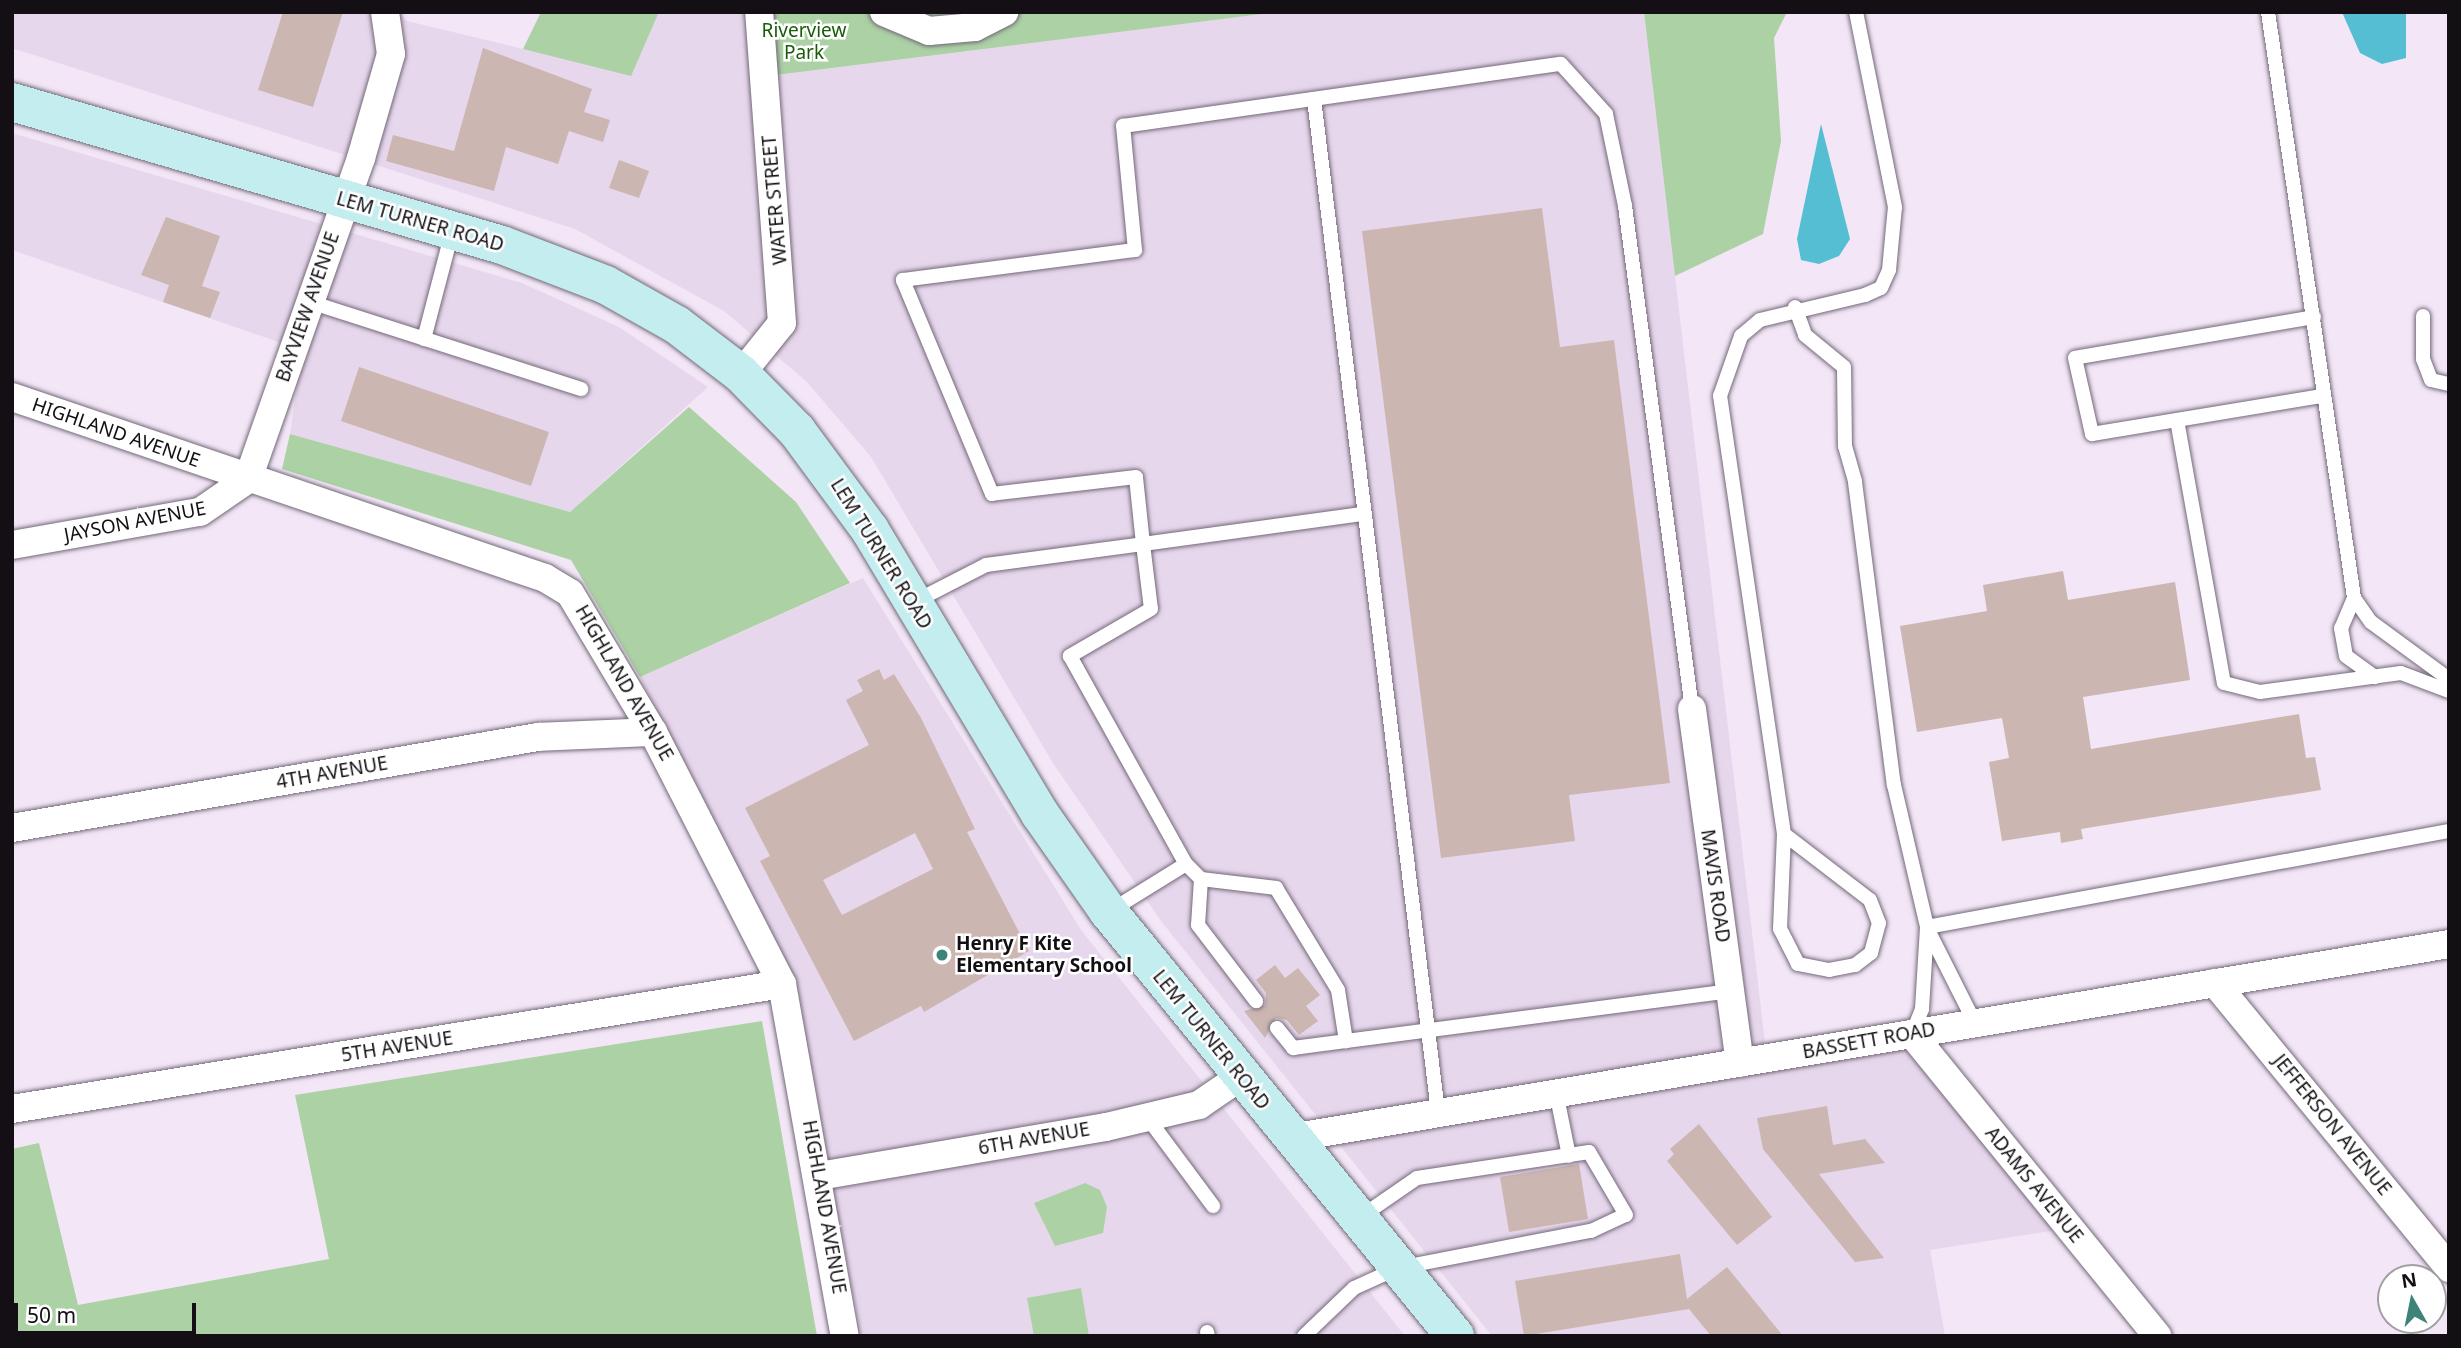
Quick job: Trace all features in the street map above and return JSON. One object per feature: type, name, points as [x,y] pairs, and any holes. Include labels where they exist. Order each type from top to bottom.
[{"type":"main road","name":"LEM TURNER ROAD","points":[[12,102],[452,231],[606,285],[677,325],[741,374],[839,484],[1040,814],[1108,911],[1240,1077],[1455,1336]]},
{"type":"street","name":"BAYVIEW AVENUE","points":[[248,479],[310,302],[391,54],[385,12]]},
{"type":"street","name":"WATER STREET","points":[[741,374],[782,323],[759,12]]},
{"type":"street","points":[[884,12],[929,31],[975,27],[1004,12]]},
{"type":"street","name":"HIGHLAND AVENUE","points":[[12,397],[545,578],[570,593],[653,732],[782,984],[819,1176],[845,1336]]},
{"type":"street","name":"JAYSON AVENUE","points":[[12,545],[200,512],[248,479]]},
{"type":"street","name":"MAVIS ROAD","points":[[1692,709],[1741,1063]]},
{"type":"street","name":"4TH AVENUE","points":[[12,828],[538,737],[653,732]]},
{"type":"street","name":"BASSETT ROAD","points":[[1290,1138],[2449,944]]},
{"type":"street","name":"JEFFERSON AVENUE","points":[[2216,983],[2449,1268]]},
{"type":"street","name":"5TH AVENUE","points":[[12,1109],[782,984]]},
{"type":"street","name":"ADAMS AVENUE","points":[[1912,1034],[2157,1336]]},
{"type":"street","name":"6TH AVENUE","points":[[819,1176],[1147,1117],[1199,1105],[1240,1077]]},
{"type":"lane","points":[[1784,835],[1870,900],[1879,923],[1871,953],[1855,965],[1829,970],[1798,964],[1780,929],[1784,835],[1720,396],[1741,336],[1760,320],[1795,307],[1865,295],[1881,288],[1889,270],[1895,207],[1856,12]]},
{"type":"lane","points":[[2268,12],[2314,317],[2321,396],[2354,598],[2371,622],[2449,679]]},
{"type":"lane","points":[[1346,1041],[1338,990],[1276,888],[1201,878],[1186,864],[1070,656],[1151,609],[1136,477],[992,494],[904,280],[1135,250],[1123,126],[1561,64],[1606,114],[1625,206],[1692,709]]},
{"type":"lane","points":[[1314,99],[1362,514],[1438,1112]]},
{"type":"lane","points":[[424,339],[452,231]]},
{"type":"lane","points":[[310,302],[581,389]]},
{"type":"lane","points":[[1795,307],[1805,335],[1844,367],[1845,446],[1855,482],[1894,785],[1927,927],[1975,1023]]},
{"type":"lane","points":[[2423,316],[2423,359],[2431,380],[2449,384]]},
{"type":"lane","points":[[2314,317],[2075,358],[2092,434],[2321,396]]},
{"type":"lane","points":[[2177,420],[2224,683],[2260,692],[2401,673],[2449,691]]},
{"type":"lane","points":[[912,602],[986,565],[1362,514]]},
{"type":"lane","points":[[2354,598],[2341,628],[2346,656],[2375,677]]},
{"type":"lane","points":[[1927,927],[2449,831]]},
{"type":"lane","points":[[1108,911],[1186,864]]},
{"type":"lane","points":[[1201,878],[1198,925],[1256,1001]]},
{"type":"lane","points":[[1912,1034],[1922,1009],[1927,927]]},
{"type":"lane","points":[[1277,1028],[1293,1048],[1428,1028],[1729,991]]},
{"type":"lane","points":[[1556,1092],[1569,1156]]},
{"type":"lane","points":[[1147,1117],[1213,1206]]},
{"type":"lane","points":[[1304,1336],[1354,1288],[1398,1268],[1579,1234],[1626,1215],[1589,1152],[1418,1178],[1358,1219]]},
{"type":"shaded area","points":[[12,12],[398,12],[407,21],[631,75],[659,12],[770,12],[777,75],[1278,12],[1644,12],[1765,1043],[1888,1023],[2057,1230],[1930,1250],[1945,1336],[1492,1336],[1161,921],[1053,763],[871,457],[807,382],[724,311],[575,229],[12,48]]},
{"type":"shaded area","points":[[12,133],[522,283],[619,327],[708,387],[570,512],[290,434],[302,350],[12,250]]},
{"type":"shaded area","name":"Henry F Kite Elementary School","points":[[863,578],[1081,930],[1405,1336],[861,1336],[795,981],[640,677]]},
{"type":"green space","points":[[541,12],[659,12],[631,76],[523,49]]},
{"type":"green space","name":"Riverview Park","points":[[770,12],[1278,12],[776,75]]},
{"type":"green space","points":[[1644,12],[1787,12],[1774,38],[1781,141],[1763,234],[1675,276]]},
{"type":"green space","points":[[689,407],[796,502],[850,583],[640,677],[571,560],[282,469],[290,434],[570,512]]},
{"type":"green space","points":[[762,1021],[817,1336],[12,1336],[12,1149],[39,1143],[78,1305],[329,1259],[295,1095]]},
{"type":"green space","points":[[1085,1183],[1100,1190],[1107,1207],[1103,1233],[1055,1246],[1034,1203]]},
{"type":"green space","points":[[1081,1288],[1089,1336],[1034,1336],[1027,1298]]},
{"type":"water","points":[[2342,12],[2406,12],[2406,58],[2382,64],[2360,53]]},
{"type":"water","points":[[1821,124],[1850,239],[1839,256],[1819,264],[1801,260],[1797,239]]},
{"type":"building","points":[[283,12],[343,12],[313,107],[258,90]]},
{"type":"building","points":[[483,48],[592,89],[584,112],[610,120],[603,142],[569,131],[558,164],[506,147],[494,191],[386,161],[393,135],[454,151]]},
{"type":"building","points":[[619,160],[649,171],[639,198],[609,188]]},
{"type":"building","points":[[1542,208],[1560,347],[1614,340],[1670,783],[1569,795],[1575,841],[1441,858],[1362,231]]},
{"type":"building","points":[[166,217],[220,236],[202,286],[220,292],[210,318],[163,302],[169,285],[141,275]]},
{"type":"building","points":[[359,367],[549,432],[531,486],[341,421]]},
{"type":"building","points":[[2063,571],[2068,600],[2175,582],[2190,680],[2083,697],[2091,749],[2299,714],[2306,758],[2315,757],[2321,790],[2081,829],[2083,839],[2061,843],[2060,832],[2002,841],[1989,762],[2009,758],[2002,718],[1917,732],[1900,626],[1987,611],[1983,585]]},
{"type":"building","points":[[879,669],[884,680],[894,674],[921,718],[975,829],[967,832],[1029,951],[924,1012],[921,1006],[854,1041],[760,861],[770,856],[745,808],[869,745],[846,700],[863,691],[857,680]],"holes":[[[915,833],[933,869],[842,915],[823,880]]]},
{"type":"building","points":[[1275,965],[1285,978],[1298,968],[1320,995],[1306,1006],[1318,1021],[1299,1035],[1287,1020],[1276,1018],[1265,1038],[1244,1011],[1265,1005],[1266,993],[1256,980]]},
{"type":"building","points":[[1827,1106],[1833,1145],[1865,1139],[1885,1163],[1819,1174],[1884,1258],[1855,1262],[1763,1149],[1757,1118]]},
{"type":"building","points":[[1699,1124],[1772,1217],[1737,1245],[1667,1161],[1674,1154],[1670,1149]]},
{"type":"building","points":[[1579,1164],[1588,1219],[1509,1232],[1500,1177]]},
{"type":"building","points":[[1680,1254],[1687,1299],[1727,1267],[1783,1336],[1711,1336],[1689,1309],[1524,1336],[1515,1281]]},
{"type":"place","name":"Henry F Kite Elementary School","points":[[942,955]]}]
